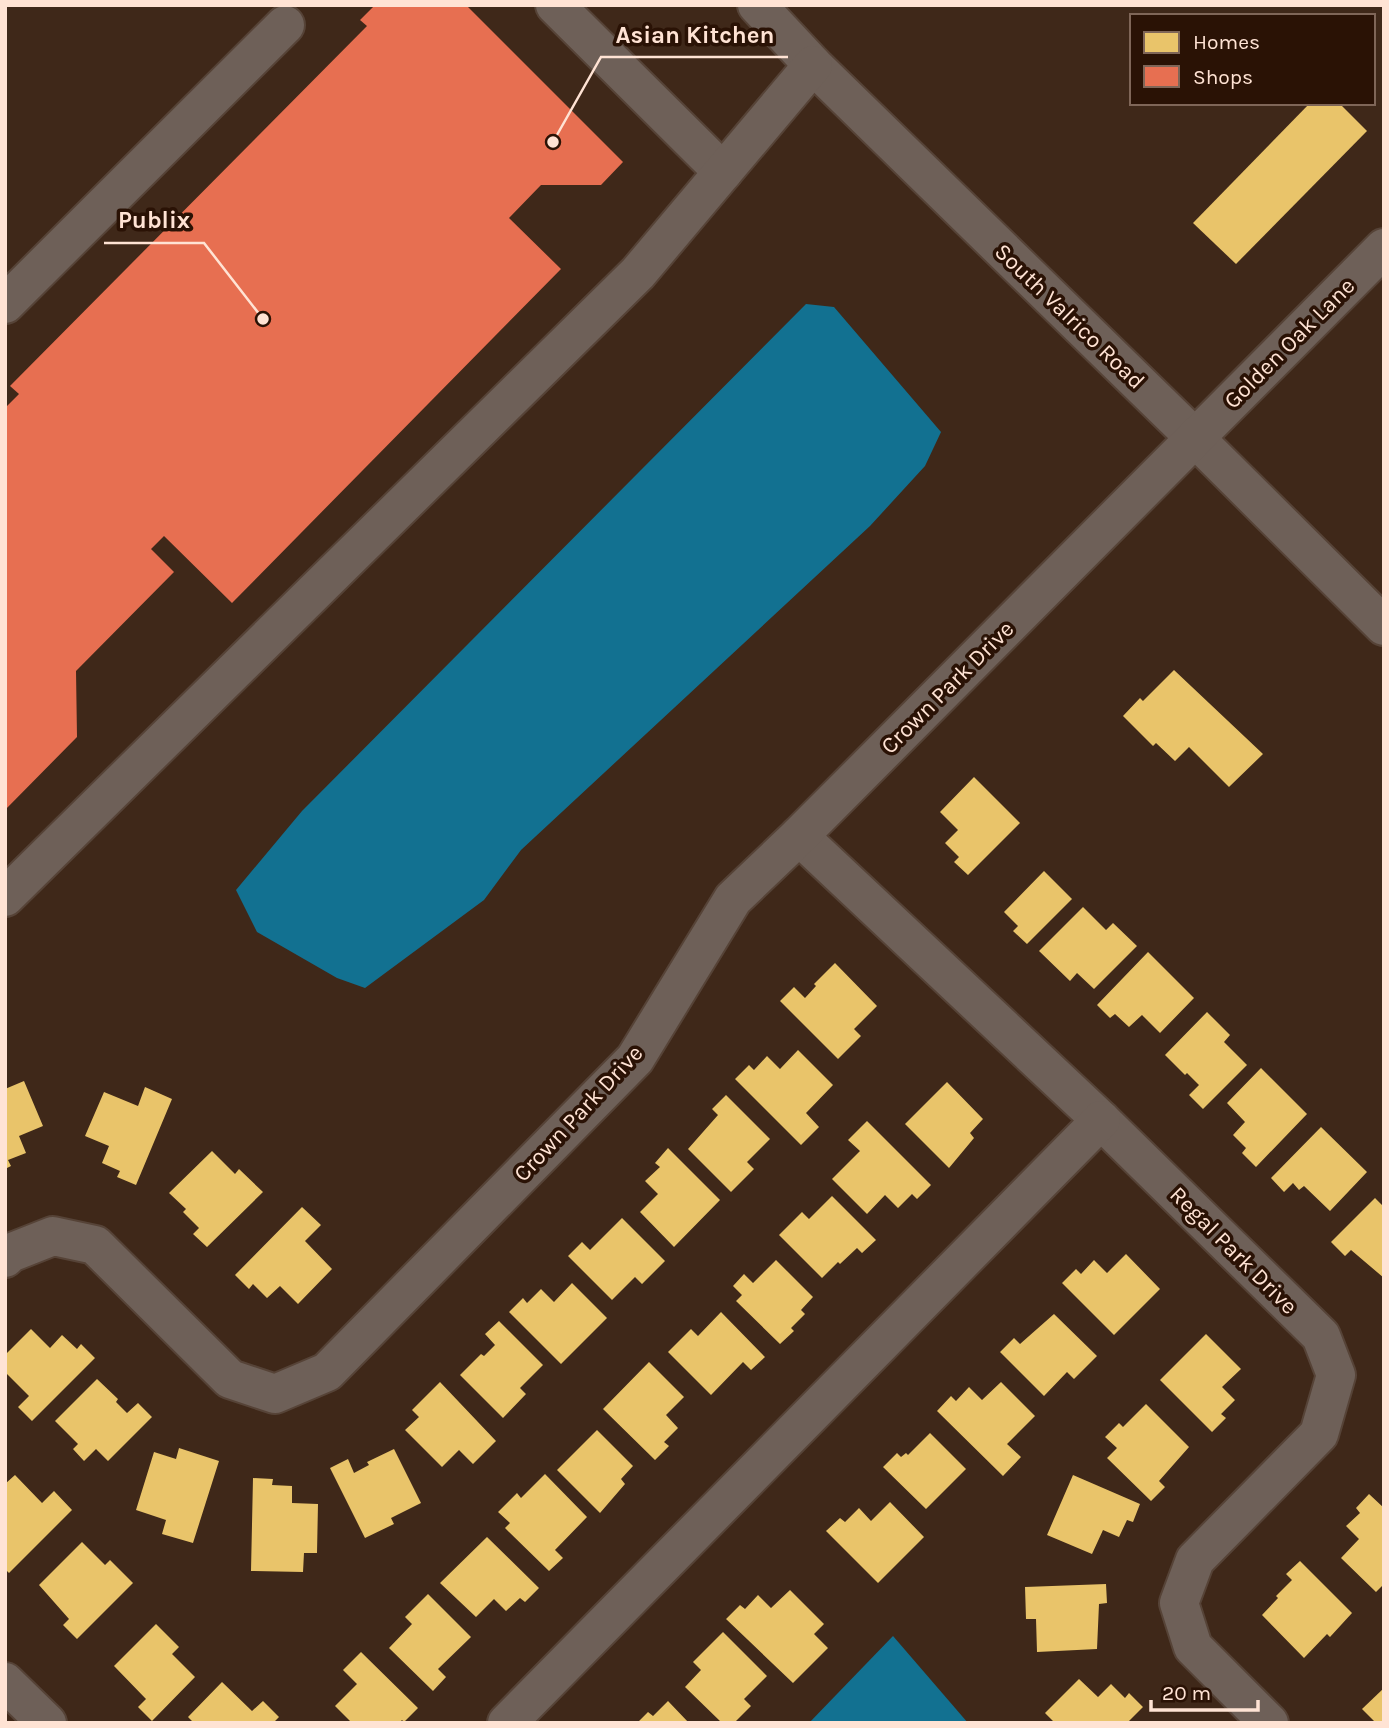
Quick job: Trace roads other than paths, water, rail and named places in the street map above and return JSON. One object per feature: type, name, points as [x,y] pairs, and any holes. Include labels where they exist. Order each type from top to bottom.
[{"type":"street","points":[[555,5],[723,172]]},
{"type":"street","name":"South Valrico Road","points":[[757,5],[813,65],[1384,625]]},
{"type":"street","points":[[5,303],[285,12]]},
{"type":"street","points":[[5,897],[638,273],[813,65]]},
{"type":"street","name":"Golden Oak Lane","points":[[1194,437],[1384,248]]},
{"type":"street","name":"Crown Park Drive","points":[[5,1258],[10,1253],[53,1236],[94,1245],[230,1378],[275,1394],[327,1372],[635,1059],[733,899],[799,836],[1194,437]]},
{"type":"street","name":"Regal Park Drive","points":[[799,836],[1101,1120],[1321,1336],[1336,1375],[1319,1434],[1195,1560],[1179,1603],[1194,1647],[1269,1723]]},
{"type":"street","points":[[507,1723],[1101,1120]]},
{"type":"street","points":[[5,1682],[47,1723]]},
{"type":"water","points":[[806,304],[834,307],[941,432],[925,466],[870,526],[521,850],[484,900],[365,988],[337,978],[257,932],[236,890],[302,811]]},
{"type":"water","points":[[893,1636],[968,1723],[809,1723]]},
{"type":"place","name":"Asian Kitchen","points":[[553,142]]},
{"type":"place","name":"Publix","points":[[263,319]]}]
